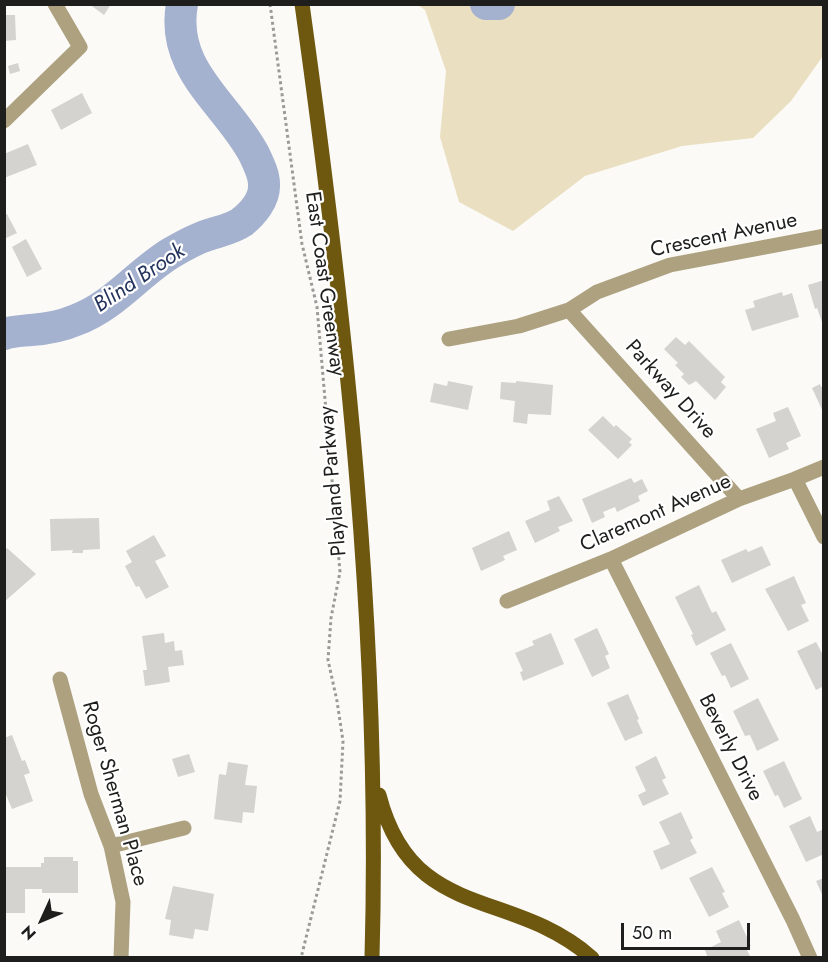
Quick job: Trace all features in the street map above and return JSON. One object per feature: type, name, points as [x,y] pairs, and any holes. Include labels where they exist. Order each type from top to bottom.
[{"type":"main road","name":"Playland Parkway","points":[[302,4],[321,146],[348,395],[368,651],[373,772],[372,957]]},
{"type":"main road","points":[[373,772],[388,826],[411,862],[426,875],[462,896],[552,931],[592,957]]},
{"type":"street","points":[[4,121],[80,47],[55,4]]},
{"type":"street","name":"Crescent Avenue","points":[[449,339],[519,326],[569,310],[597,292],[670,265],[824,236]]},
{"type":"street","name":"Parkway Drive","points":[[569,310],[739,499]]},
{"type":"street","name":"Claremont Avenue","points":[[507,601],[611,559],[739,499],[824,466]]},
{"type":"street","points":[[795,479],[824,537]]},
{"type":"street","name":"Beverly Drive","points":[[611,559],[810,957]]},
{"type":"street","name":"Roger Sherman Place","points":[[60,679],[91,794],[111,846],[123,902],[121,957]]},
{"type":"street","points":[[111,846],[184,828]]},
{"type":"path","name":"East Coast Greenway","points":[[270,4],[302,244],[317,308],[340,572],[331,618],[328,660],[343,741],[340,801],[301,957]]},
{"type":"shaded area","points":[[418,5],[823,5],[823,56],[791,101],[753,138],[682,146],[585,176],[513,231],[459,202],[440,137],[446,71],[425,10]]},
{"type":"building","points":[[89,4],[111,4],[104,15]]},
{"type":"building","points":[[4,15],[15,15],[16,40],[4,41]]},
{"type":"building","points":[[18,63],[20,71],[10,74],[8,66]]},
{"type":"building","points":[[82,93],[92,113],[61,130],[51,110]]},
{"type":"building","points":[[28,144],[37,165],[4,178],[4,154]]},
{"type":"building","points":[[7,214],[17,233],[4,239],[4,215]]},
{"type":"building","points":[[26,239],[42,269],[27,277],[12,247]]},
{"type":"building","points":[[824,280],[824,321],[822,322],[817,308],[815,309],[808,285]]},
{"type":"building","points":[[782,292],[783,296],[792,293],[799,317],[752,331],[745,310],[755,307],[753,301]]},
{"type":"building","points":[[676,337],[685,345],[689,341],[725,377],[721,382],[726,387],[715,400],[696,381],[689,385],[681,377],[684,374],[675,365],[678,363],[664,349]]},
{"type":"building","points":[[448,381],[473,386],[468,410],[430,402],[434,383],[447,386]]},
{"type":"building","points":[[516,381],[553,385],[551,415],[528,414],[527,424],[513,422],[515,401],[500,399],[501,382],[516,383]]},
{"type":"building","points":[[820,384],[821,387],[824,386],[824,414],[812,388]]},
{"type":"building","points":[[788,407],[801,436],[786,443],[789,449],[769,458],[756,429],[776,421],[773,413]]},
{"type":"building","points":[[603,416],[632,439],[629,442],[632,445],[618,459],[588,430]]},
{"type":"building","points":[[631,478],[634,483],[642,479],[648,491],[638,496],[640,501],[617,512],[615,507],[603,512],[605,517],[592,523],[582,499]]},
{"type":"building","points":[[559,496],[573,521],[558,527],[560,531],[535,543],[525,521],[550,510],[547,501]]},
{"type":"building","points":[[99,518],[100,549],[83,550],[83,553],[72,553],[73,550],[51,551],[50,519]]},
{"type":"building","points":[[509,531],[517,550],[503,556],[505,560],[481,571],[472,548]]},
{"type":"building","points":[[154,535],[166,556],[155,561],[169,587],[146,599],[139,586],[136,587],[125,566],[132,562],[126,551]]},
{"type":"building","points":[[762,546],[771,565],[732,583],[721,560],[746,549],[748,552]]},
{"type":"building","points":[[7,548],[36,574],[4,602],[4,551]]},
{"type":"building","points":[[794,576],[806,603],[801,605],[809,621],[788,631],[765,589]]},
{"type":"building","points":[[699,585],[712,613],[716,611],[726,630],[696,646],[691,635],[693,634],[675,597]]},
{"type":"building","points":[[597,628],[609,654],[605,656],[610,668],[592,677],[574,639]]},
{"type":"building","points":[[164,633],[165,643],[174,641],[175,651],[182,650],[184,665],[168,667],[170,682],[145,686],[143,670],[147,670],[142,636]]},
{"type":"building","points":[[551,633],[564,664],[523,681],[520,672],[523,671],[515,653],[534,645],[532,641]]},
{"type":"building","points":[[816,642],[824,657],[824,686],[816,690],[797,651]]},
{"type":"building","points":[[731,643],[749,679],[731,688],[710,653]]},
{"type":"building","points":[[628,694],[643,733],[625,741],[607,703]]},
{"type":"building","points":[[758,698],[779,740],[757,751],[750,735],[745,736],[733,711]]},
{"type":"building","points":[[12,735],[22,761],[25,760],[30,773],[24,775],[33,801],[12,809],[4,790],[4,738]]},
{"type":"building","points":[[189,754],[195,772],[178,777],[172,759]]},
{"type":"building","points":[[656,756],[666,778],[662,780],[669,794],[643,806],[638,795],[646,791],[635,767]]},
{"type":"building","points":[[784,761],[802,799],[784,808],[778,795],[775,796],[763,771]]},
{"type":"building","points":[[228,762],[248,765],[245,785],[257,786],[254,813],[243,812],[242,823],[214,819],[219,774],[226,775]]},
{"type":"building","points":[[681,812],[697,853],[661,870],[653,851],[670,844],[659,822]]},
{"type":"building","points":[[810,816],[817,832],[824,829],[824,854],[806,862],[789,826]]},
{"type":"building","points":[[44,857],[73,857],[73,861],[78,861],[78,893],[42,893],[42,889],[25,889],[25,913],[4,913],[4,867],[41,867]]},
{"type":"building","points":[[712,867],[725,892],[722,893],[729,907],[709,917],[689,878]]},
{"type":"building","points":[[824,878],[824,899],[816,881]]},
{"type":"building","points":[[173,886],[214,894],[208,931],[195,929],[193,939],[169,935],[171,920],[165,919]]},
{"type":"building","points":[[739,920],[751,946],[746,948],[751,958],[708,958],[705,950],[721,942],[716,931]]},
{"type":"waterway","name":"Blind Brook","points":[[4,334],[54,327],[90,314],[171,253],[198,239],[242,222],[254,210],[263,195],[264,180],[254,154],[192,67],[184,48],[181,27],[182,4]]},
{"type":"waterway","name":"Blind Brook","points":[[486,4],[499,4]]}]
